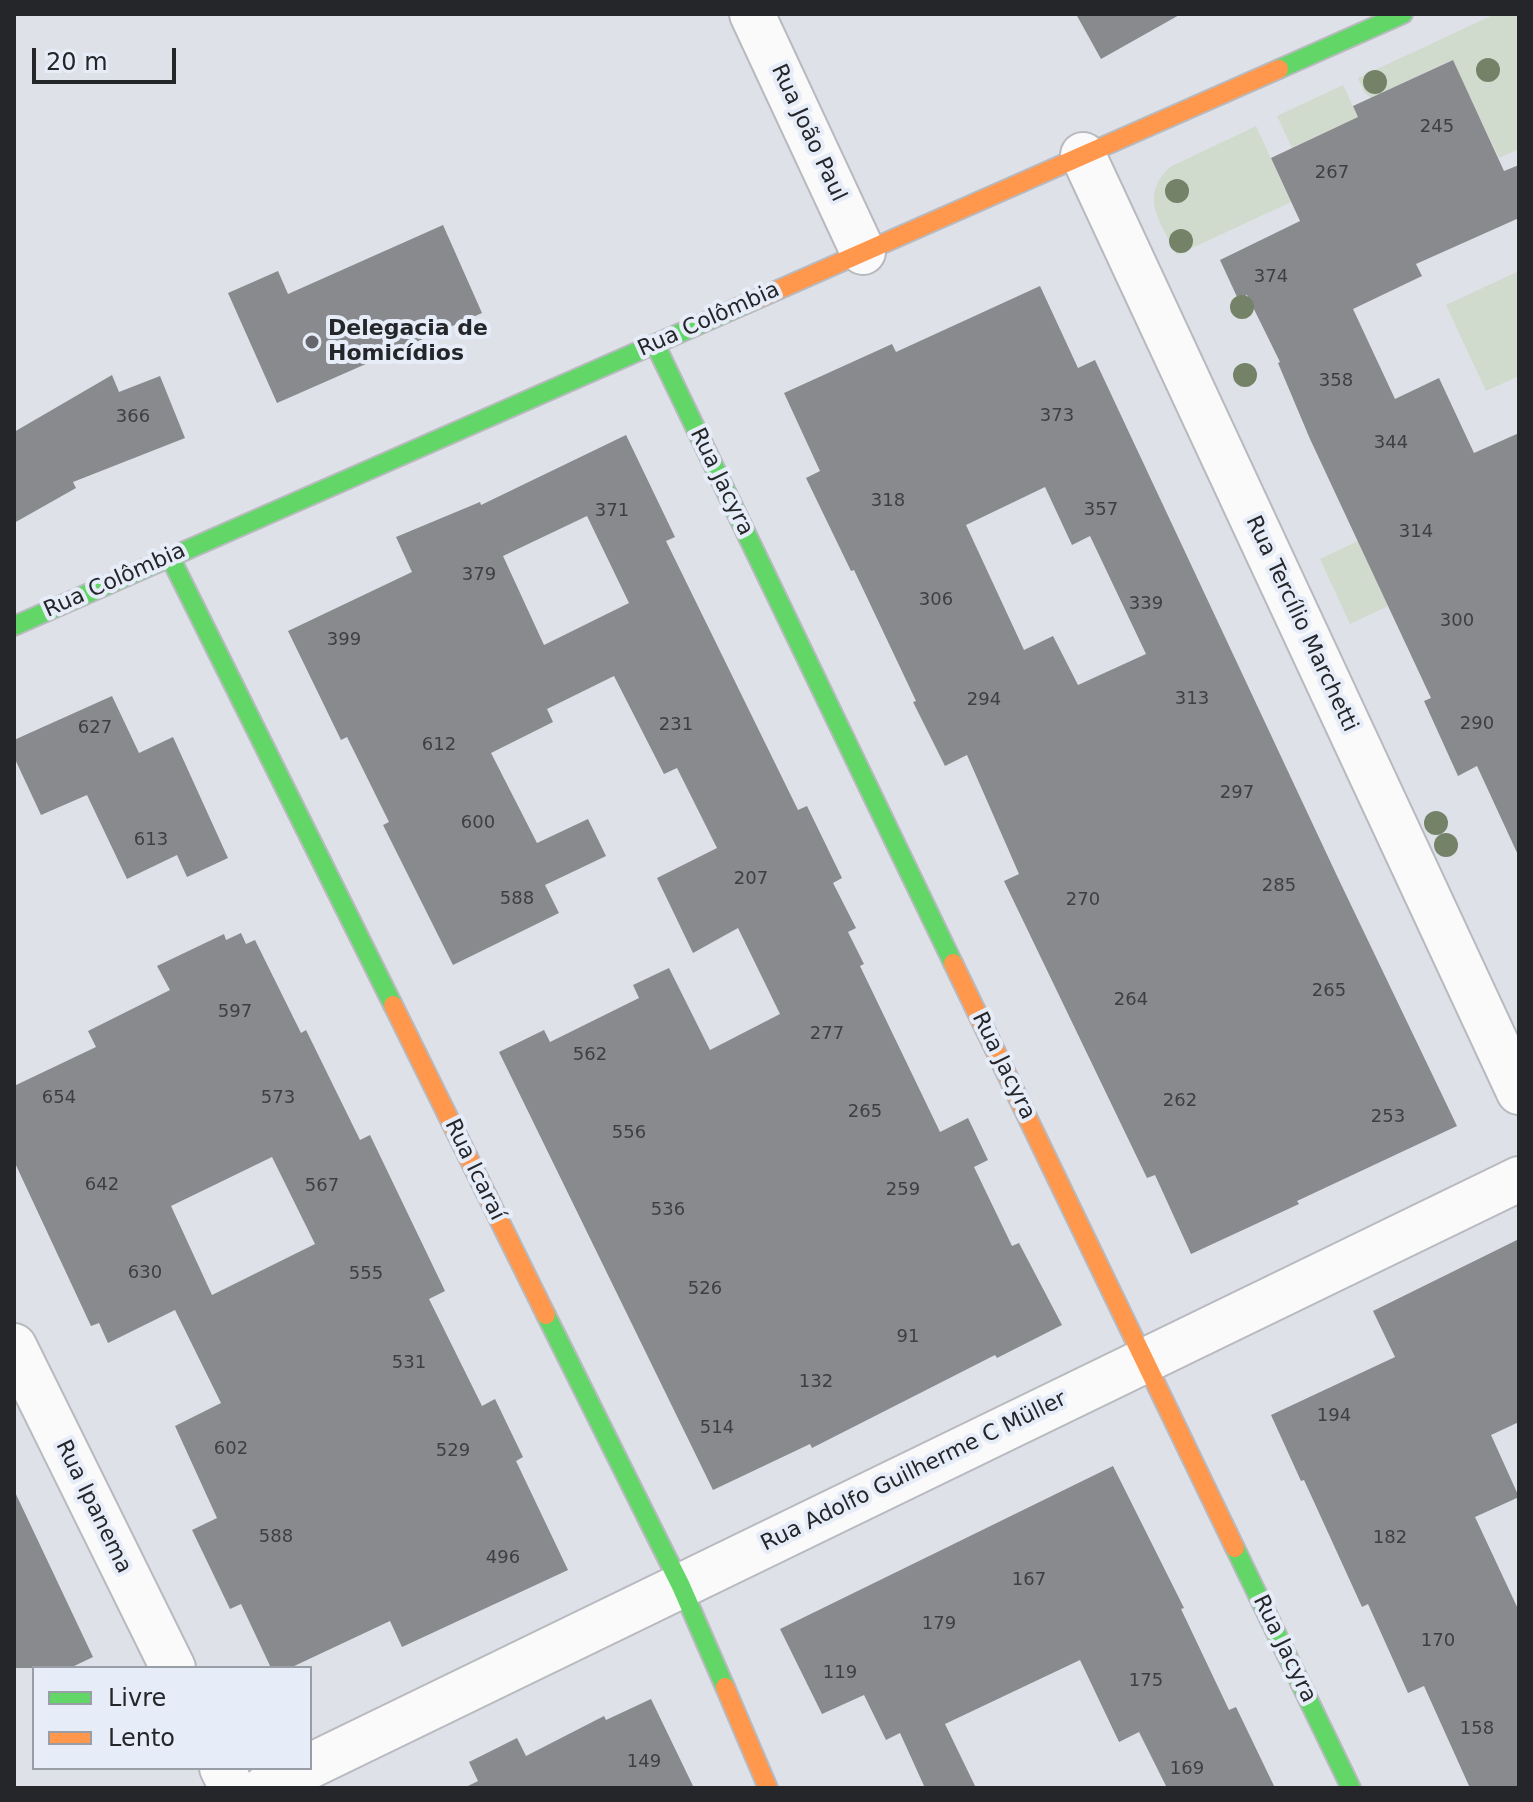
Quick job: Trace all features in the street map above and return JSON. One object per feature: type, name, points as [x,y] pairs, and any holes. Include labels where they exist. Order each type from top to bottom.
[{"type":"street","name":"Rua João Paul","points":[[752,14],[863,252]]},
{"type":"street","name":"Rua Colômbia","points":[[14,626],[1403,14]]},
{"type":"street","name":"Rua Tercílio Marchetti","points":[[1083,155],[1519,1092]]},
{"type":"street","name":"Rua Jacyra","points":[[655,344],[1351,1788]]},
{"type":"street","name":"Rua Icaraí","points":[[170,557],[681,1586],[768,1788]]},
{"type":"street","name":"Rua Adolfo Guilherme C Müller","points":[[312,1765],[1519,1179]]},
{"type":"street","name":"Rua Ipanema","points":[[14,1346],[172,1666]]},
{"type":"street","points":[[223,1770],[232,1788]]},
{"type":"street","name":"Rua Adolfo Guilherme C Müller","points":[[265,1788],[302,1770]]},
{"type":"green space","points":[[1495,14],[1519,14],[1519,149],[1499,158],[1452,60],[1371,98],[1364,92],[1358,78]]},
{"type":"green space","points":[[1343,85],[1358,117],[1292,148],[1277,116]]},
{"type":"green space","points":[[1256,126],[1291,202],[1177,255],[1156,210],[1155,189],[1160,178],[1170,167]]},
{"type":"green space","points":[[1519,271],[1519,376],[1486,391],[1446,305]]},
{"type":"green space","points":[[1358,541],[1388,606],[1350,624],[1320,559]]},
{"type":"building","points":[[1076,14],[1181,14],[1101,59]]},
{"type":"building","points":[[1453,60],[1504,171],[1519,165],[1519,218],[1416,264],[1422,276],[1353,309],[1395,399],[1439,378],[1474,453],[1519,433],[1519,857],[1477,766],[1458,776],[1424,701],[1431,698],[1310,439],[1280,362],[1247,295],[1238,299],[1220,260],[1300,221],[1271,158],[1358,117],[1353,106]]},
{"type":"building","points":[[443,225],[482,313],[277,403],[228,293],[278,271],[288,294]]},
{"type":"building","points":[[1040,286],[1078,368],[1095,360],[1457,1126],[1191,1254],[1155,1175],[1147,1178],[1004,881],[1019,874],[967,755],[945,766],[854,570],[851,571],[806,478],[820,471],[784,393],[892,344],[896,352]],"holes":[[[1045,487],[1072,545],[1090,536],[1146,654],[1078,685],[1053,636],[1024,650],[966,525]]]},
{"type":"building","points":[[112,375],[119,392],[160,376],[185,438],[73,482],[76,488],[14,523],[14,432]]},
{"type":"building","points":[[626,435],[675,537],[666,541],[798,810],[807,806],[842,878],[833,883],[856,928],[848,932],[864,964],[860,966],[940,1132],[968,1118],[988,1160],[974,1167],[1012,1246],[1019,1243],[1062,1325],[997,1358],[995,1355],[812,1448],[810,1444],[713,1490],[499,1052],[544,1030],[550,1042],[639,998],[633,985],[669,968],[710,1050],[780,1014],[738,928],[693,953],[657,878],[717,848],[677,768],[664,774],[614,676],[547,709],[553,722],[491,753],[537,843],[588,819],[606,856],[545,885],[559,913],[453,965],[383,825],[389,822],[347,737],[341,740],[288,631],[412,572],[396,537],[480,502],[481,505]],"holes":[[[587,516],[629,603],[544,645],[503,556]]]},
{"type":"building","points":[[112,696],[139,753],[173,737],[228,858],[187,877],[177,855],[127,879],[87,795],[41,815],[14,757],[14,740]]},
{"type":"building","points":[[241,933],[246,944],[255,940],[301,1033],[306,1030],[360,1140],[370,1135],[445,1291],[429,1299],[482,1406],[495,1399],[523,1457],[516,1461],[568,1570],[402,1647],[390,1621],[294,1666],[270,1666],[241,1604],[230,1609],[192,1530],[217,1518],[175,1426],[221,1403],[175,1310],[108,1343],[99,1323],[91,1326],[14,1161],[14,1086],[96,1047],[88,1031],[170,990],[157,966],[224,934],[226,940]],"holes":[[[272,1157],[315,1244],[212,1295],[171,1206]]]},
{"type":"building","points":[[1519,1239],[1519,1422],[1491,1435],[1519,1497],[1475,1517],[1519,1611],[1519,1788],[1470,1788],[1424,1686],[1408,1693],[1368,1604],[1362,1607],[1271,1415],[1395,1357],[1373,1311]]},
{"type":"building","points":[[1113,1466],[1184,1608],[1181,1609],[1229,1710],[1236,1707],[1275,1788],[1167,1788],[1139,1732],[1119,1742],[1080,1660],[945,1724],[976,1788],[925,1788],[900,1733],[886,1740],[864,1695],[822,1714],[780,1629]]},
{"type":"building","points":[[14,1490],[93,1657],[74,1666],[14,1668]]},
{"type":"building","points":[[651,1699],[694,1788],[464,1788],[478,1781],[469,1762],[517,1738],[526,1756],[604,1716],[606,1720]]},
{"type":"traffic: fast","points":[[1279,69],[1403,14]]},
{"type":"traffic: fast","points":[[14,626],[746,304]]},
{"type":"traffic: fast","points":[[655,344],[953,963]]},
{"type":"traffic: fast","points":[[170,557],[393,1005]]},
{"type":"traffic: fast","points":[[546,1315],[681,1586],[725,1687]]},
{"type":"traffic: fast","points":[[1235,1548],[1351,1788]]},
{"type":"traffic: slow","points":[[746,304],[1279,69]]},
{"type":"traffic: slow","points":[[953,963],[1235,1548]]},
{"type":"traffic: slow","points":[[393,1005],[546,1315]]},
{"type":"traffic: slow","points":[[725,1687],[768,1788]]},
{"type":"place","name":"Delegacia de Homicídios","points":[[312,342]]}]
